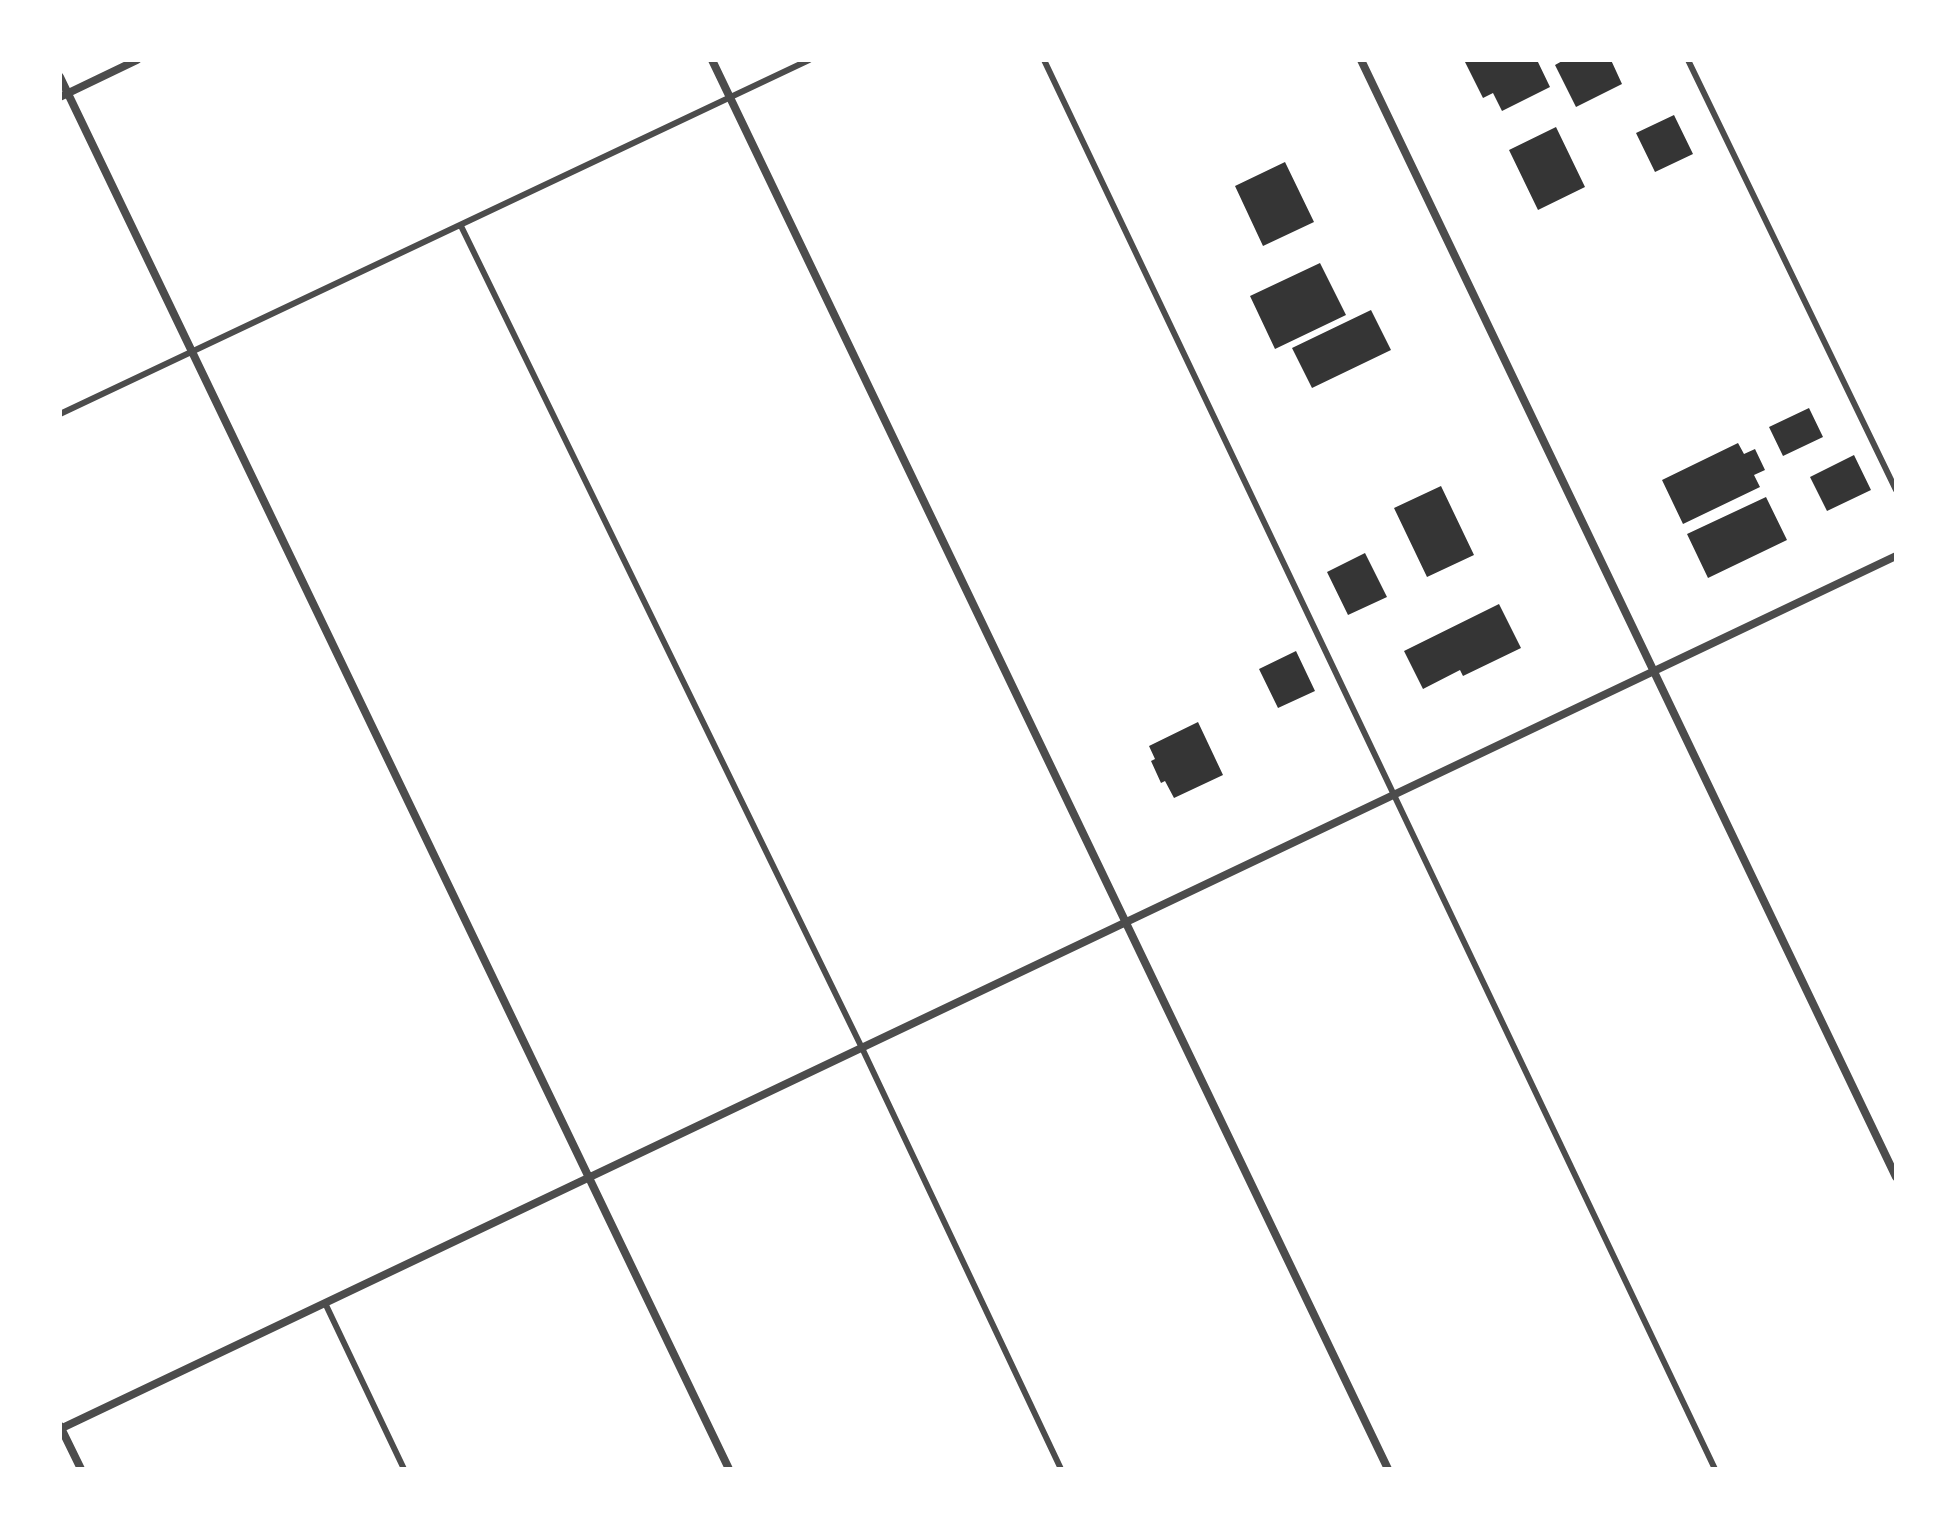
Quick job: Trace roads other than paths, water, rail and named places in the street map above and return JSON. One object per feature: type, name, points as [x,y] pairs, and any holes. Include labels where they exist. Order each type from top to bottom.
[{"type":"street","points":[[64,95],[137,60]]},
{"type":"street","points":[[712,60],[1388,1469]]},
{"type":"street","points":[[1361,60],[1896,1177]]},
{"type":"street","points":[[60,77],[64,95],[193,353],[729,1469]]},
{"type":"street","points":[[81,1469],[60,1427],[1896,556]]},
{"type":"lane","points":[[60,414],[809,60]]},
{"type":"lane","points":[[1044,60],[1715,1469]]},
{"type":"lane","points":[[1688,60],[1896,490]]},
{"type":"lane","points":[[461,226],[862,1048],[1061,1469]]},
{"type":"lane","points":[[325,1303],[404,1469]]}]
